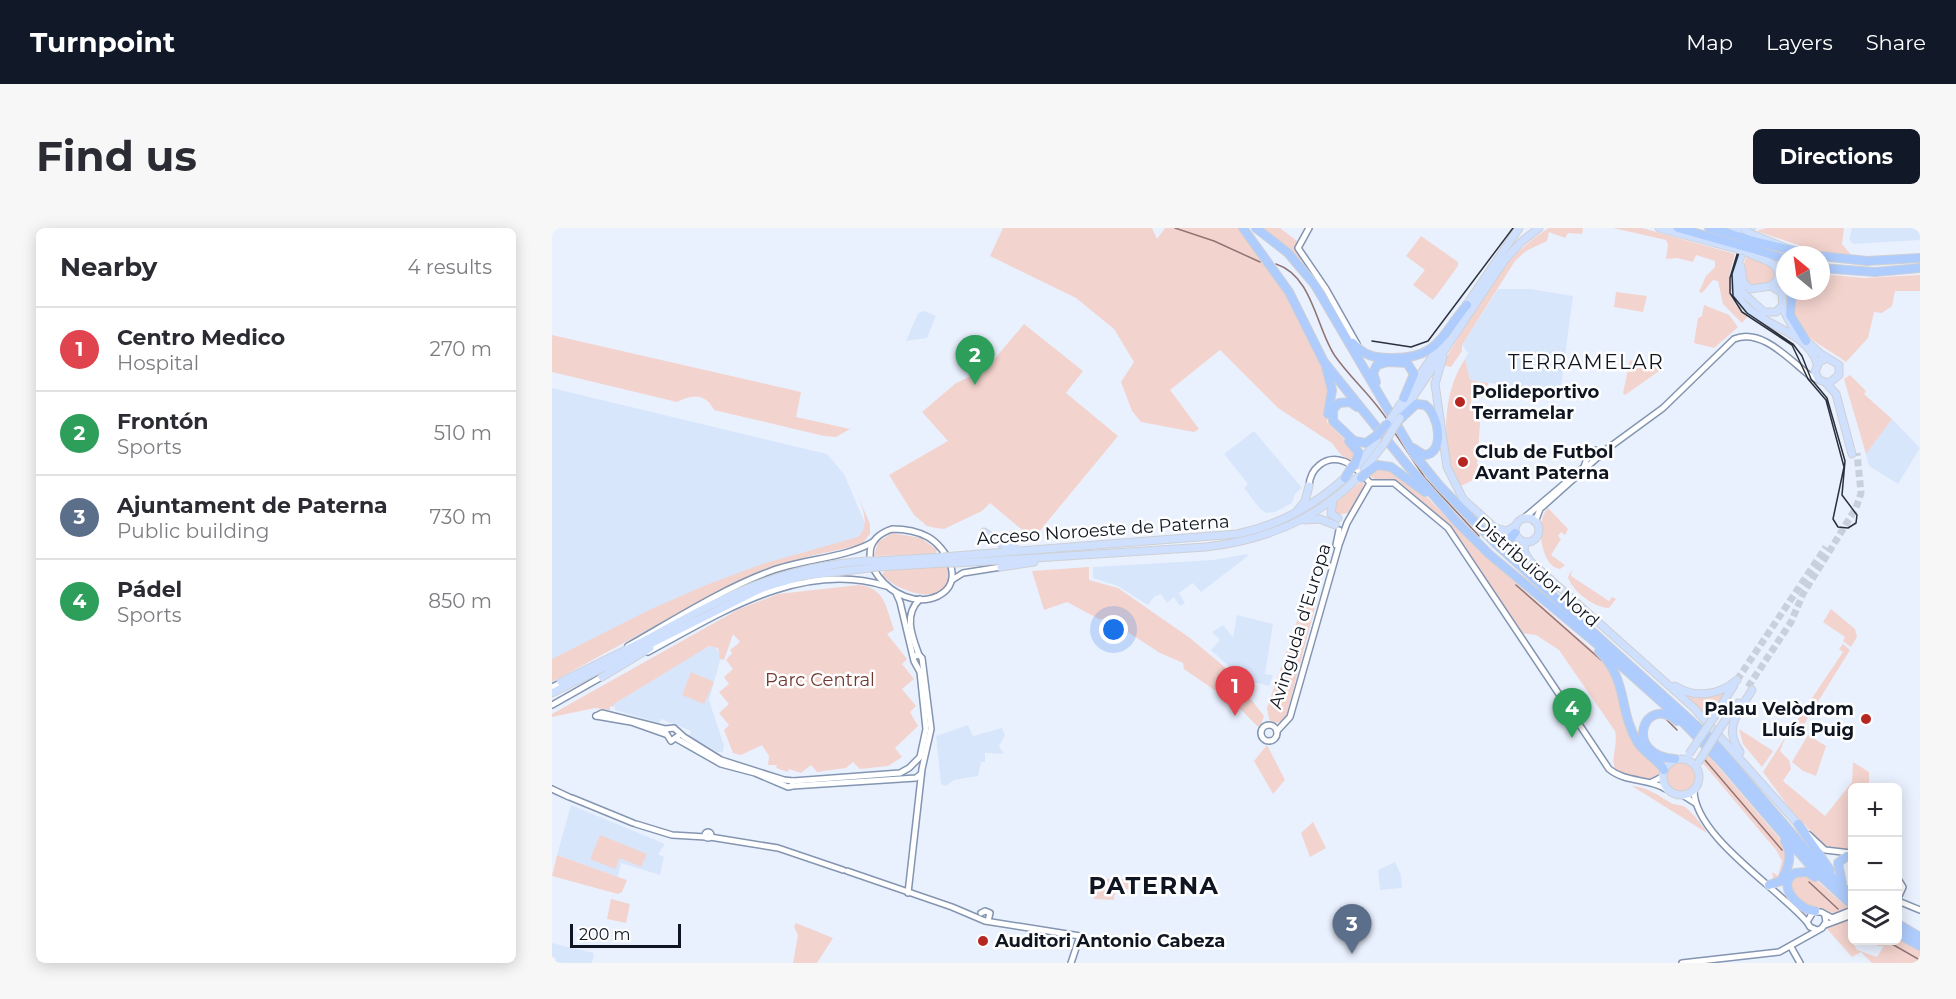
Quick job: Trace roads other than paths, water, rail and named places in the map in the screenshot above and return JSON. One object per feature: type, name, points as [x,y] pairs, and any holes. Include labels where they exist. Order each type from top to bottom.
[{"type":"highway","name":"Distribuïdor Nord","points":[[1243,228],[1288,292],[1324,362],[1379,437],[1456,522],[1489,554],[1659,699],[1706,746],[1814,870],[1848,901]]},
{"type":"highway","name":"Distribuïdor Nord","points":[[1257,228],[1303,269],[1426,470],[1477,525],[1711,739],[1848,900]]},
{"type":"highway","points":[[1678,228],[1776,247]]},
{"type":"highway","points":[[1709,228],[1776,255]]},
{"type":"highway","points":[[1830,257],[1867,261],[1920,258]]},
{"type":"highway","points":[[1830,269],[1855,271],[1920,268]]},
{"type":"highway","points":[[1830,273],[1855,271]]},
{"type":"highway","points":[[1791,300],[1790,315],[1806,341]]},
{"type":"highway","points":[[1341,331],[1365,354],[1383,358],[1407,359],[1431,350],[1467,304]]},
{"type":"highway","points":[[1324,362],[1332,390],[1328,420],[1332,427],[1358,449],[1358,472]]},
{"type":"highway","points":[[1383,400],[1372,373],[1377,365],[1384,362],[1404,362],[1412,368],[1414,378],[1404,398]]},
{"type":"highway","points":[[1379,437],[1352,403],[1343,402],[1333,409],[1334,421],[1354,441],[1366,443],[1379,437],[1387,424]]},
{"type":"highway","points":[[1398,417],[1416,404],[1425,405],[1433,413],[1438,441],[1434,452],[1428,455],[1419,454],[1406,440]]},
{"type":"highway","points":[[1344,478],[1377,465],[1391,467],[1421,489],[1456,522]]},
{"type":"highway","points":[[1477,525],[1503,542],[1513,538],[1515,530]]},
{"type":"highway","points":[[1578,629],[1614,669],[1620,682],[1633,733],[1644,752],[1659,762],[1663,773]]},
{"type":"highway","points":[[1683,757],[1666,759],[1651,751],[1644,742],[1642,732],[1645,723],[1653,716],[1665,714],[1674,718],[1706,746]]},
{"type":"highway","points":[[1769,885],[1778,883],[1784,877],[1790,852],[1770,820]]},
{"type":"highway","points":[[1798,824],[1842,883],[1848,896]]},
{"type":"highway","points":[[1842,883],[1838,862],[1848,855]]},
{"type":"highway","points":[[1812,913],[1804,909],[1787,890],[1787,882],[1792,874],[1801,871],[1811,874],[1848,903]]},
{"type":"highway","points":[[1902,926],[1920,937]]},
{"type":"highway","points":[[1902,936],[1920,946]]},
{"type":"main road","name":"Acceso Noroeste de Paterna","points":[[1387,424],[1398,417],[1404,398],[1520,228]]},
{"type":"main road","name":"Acceso Noroeste de Paterna","points":[[955,559],[1096,554],[1227,544],[1268,535],[1300,521],[1333,499],[1358,472],[1379,437],[1398,417],[1521,242],[1539,228]]},
{"type":"main road","points":[[1659,228],[1746,241]]},
{"type":"main road","points":[[1734,228],[1775,266],[1779,277],[1771,286],[1750,289],[1745,285],[1741,275],[1746,241]]},
{"type":"main road","points":[[1746,241],[1736,287],[1742,303],[1797,338],[1811,352],[1816,365],[1815,374],[1836,392],[1854,454],[1836,379],[1840,371],[1839,365],[1806,341],[1791,326],[1784,300]]},
{"type":"main road","points":[[1737,274],[1742,292],[1768,313],[1776,312],[1783,300]]},
{"type":"main road","points":[[1771,286],[1776,288]]},
{"type":"main road","points":[[1758,306],[1757,297],[1762,289]]},
{"type":"main road","points":[[1451,339],[1440,362],[1436,384],[1447,467],[1463,499],[1495,528],[1515,530],[1524,518],[1535,522],[1538,529],[1537,536],[1526,542],[1524,551],[1530,561],[1640,658],[1707,721],[1798,824]]},
{"type":"main road","points":[[1816,365],[1827,358]]},
{"type":"main road","points":[[1822,381],[1836,379]]},
{"type":"main road","name":"Acceso Noroeste de Paterna","points":[[867,565],[1223,537],[1266,527],[1294,515],[1328,493],[1344,478]]},
{"type":"main road","points":[[1309,486],[1318,495],[1328,493]]},
{"type":"main road","points":[[1294,515],[1305,501],[1309,486]]},
{"type":"main road","points":[[1333,499],[1331,514],[1341,524]]},
{"type":"main road","points":[[1300,521],[1320,519],[1341,524]]},
{"type":"main road","points":[[1515,530],[1526,542]]},
{"type":"main road","points":[[984,532],[1008,548],[1042,550]]},
{"type":"main road","points":[[1001,567],[1096,554]]},
{"type":"main road","points":[[562,685],[723,606],[789,579],[867,565]]},
{"type":"main road","points":[[552,693],[562,685],[762,581],[805,569],[867,565]]},
{"type":"main road","points":[[602,677],[723,606]]},
{"type":"main road","points":[[1640,658],[1678,688],[1693,693],[1716,692],[1737,680],[1714,717],[1683,757],[1663,773],[1666,789],[1674,795],[1684,796],[1694,790],[1698,784],[1698,766],[1722,725],[1750,688],[1731,730],[1737,748],[1757,776]]},
{"type":"main road","points":[[1683,757],[1698,766]]},
{"type":"street","points":[[1309,228],[1301,238],[1298,248],[1326,289],[1352,339],[1366,351],[1384,356],[1423,353],[1432,347],[1452,322]]},
{"type":"street","points":[[1524,518],[1590,460],[1663,408],[1725,345],[1738,337],[1748,336],[1761,339],[1798,367],[1822,381]]},
{"type":"street","points":[[1798,367],[1807,370],[1816,365]]},
{"type":"street","points":[[1535,522],[1540,509],[1585,472],[1590,460],[1589,452],[1598,455]]},
{"type":"street","points":[[1309,486],[1315,469],[1329,460],[1344,461],[1370,483],[1394,483],[1448,528],[1606,765],[1623,778],[1652,782],[1666,789]]},
{"type":"street","name":"Avinguda d'Europa","points":[[1275,728],[1288,717],[1341,524],[1351,514],[1370,483]]},
{"type":"street","points":[[552,687],[562,685],[734,588],[771,571],[803,560],[860,549],[873,542],[883,532],[892,529],[914,532],[928,537],[946,553],[950,562],[952,580]]},
{"type":"street","points":[[873,542],[870,553],[871,564],[886,586]]},
{"type":"street","points":[[552,705],[730,608],[773,591],[809,583],[848,579],[869,580],[886,586],[896,593],[920,599],[940,595],[952,580],[963,573],[1001,567]]},
{"type":"street","points":[[896,593],[919,662],[931,729],[921,771],[908,893]]},
{"type":"street","points":[[917,656],[910,618],[914,605],[920,599]]},
{"type":"street","points":[[789,783],[900,773],[911,767],[922,751],[926,729],[919,662]]},
{"type":"street","points":[[678,736],[671,741],[667,732],[621,716],[602,713],[596,716],[631,722],[667,732],[676,729],[678,736],[721,762],[789,783],[916,778],[921,771]]},
{"type":"street","points":[[911,767],[921,771]]},
{"type":"street","points":[[911,767],[911,777]]},
{"type":"street","points":[[1652,782],[1663,773]]},
{"type":"street","points":[[552,789],[634,823],[672,835],[708,836],[778,848],[899,891],[981,915],[996,922],[1025,929],[1080,936],[1071,963]]},
{"type":"street","points":[[1694,790],[1696,805]]},
{"type":"street","points":[[1684,796],[1696,805],[1717,838],[1808,924],[1819,930]]},
{"type":"street","points":[[1798,824],[1825,850],[1848,853]]},
{"type":"street","points":[[1902,900],[1920,910]]},
{"type":"street","points":[[1800,914],[1812,913],[1836,918],[1848,908]]},
{"type":"street","points":[[1682,963],[1779,952],[1819,930],[1848,908]]},
{"type":"street","points":[[981,915],[988,911],[989,918]]},
{"type":"street","points":[[1801,941],[1812,913]]},
{"type":"street","points":[[1825,916],[1825,925]]},
{"type":"street","points":[[1791,947],[1800,963]]},
{"type":"waterway","points":[[1175,228],[1214,241],[1260,262]]},
{"type":"waterway","points":[[1276,264],[1288,270],[1306,291],[1335,356],[1388,421]]},
{"type":"waterway","points":[[1395,433],[1425,478],[1479,536]]},
{"type":"waterway","points":[[1516,585],[1601,660]]},
{"type":"waterway","points":[[1666,719],[1677,730]]},
{"type":"waterway","points":[[1705,760],[1782,850]]},
{"type":"waterway","points":[[1809,882],[1838,909]]},
{"type":"waterway","points":[[1894,945],[1920,960]]},
{"type":"tunnel","points":[[1748,687],[1791,622],[1803,594],[1856,508],[1861,493],[1857,453]]},
{"type":"tunnel","points":[[1737,680],[1826,547]]},
{"type":"tram line","points":[[1372,341],[1411,347],[1428,341],[1513,228]]},
{"type":"tram line","points":[[1745,228],[1730,278],[1730,293],[1742,312],[1792,345],[1808,379],[1826,400],[1844,467],[1833,519],[1838,527],[1848,528],[1856,523],[1857,515],[1842,495],[1845,461],[1827,398],[1811,379],[1802,356],[1793,344],[1747,313],[1733,296],[1732,274],[1747,228]]},
{"type":"place","name":"Frontón","points":[[975,385]]},
{"type":"place","name":"Polideportivo Terramelar","points":[[1460,402]]},
{"type":"place","name":"Club de Futbol Avant Paterna","points":[[1463,462]]},
{"type":"place","name":"Centro Medico","points":[[1235,716]]},
{"type":"place","name":"Palau Velòdrom Lluís Puig","points":[[1866,719]]},
{"type":"place","name":"Pádel","points":[[1572,738]]},
{"type":"place","name":"Auditori Antonio Cabeza","points":[[983,941]]},
{"type":"place","name":"Ajuntament de Paterna","points":[[1352,954]]},
{"type":"district","name":"TERRAMELAR","points":[[1586,362]]},
{"type":"district","name":"PATERNA","points":[[1154,885]]},
{"type":"park label","name":"Parc Central","points":[[820,680]]}]
